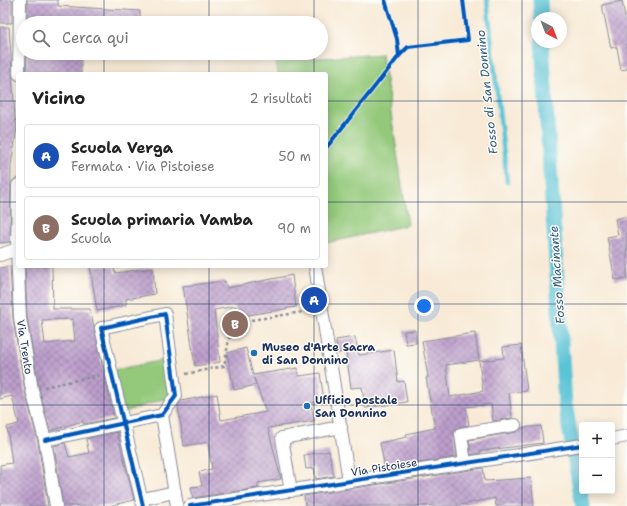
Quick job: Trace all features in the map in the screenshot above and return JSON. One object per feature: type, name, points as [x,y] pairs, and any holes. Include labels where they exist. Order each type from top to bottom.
[{"type":"street","points":[[20,0],[20,16]]},
{"type":"street","points":[[19,60],[19,72]]},
{"type":"street","points":[[0,256],[16,249]]},
{"type":"street","name":"Via Trento","points":[[18,268],[20,318],[32,390],[45,440],[56,506]]},
{"type":"street","name":"Via Pistoiese","points":[[315,268],[349,481]]},
{"type":"street","points":[[45,440],[123,423],[162,415],[176,396],[165,314],[101,328],[111,373],[123,423],[142,502],[175,492]]},
{"type":"street","points":[[162,415],[177,506]]},
{"type":"street","points":[[465,463],[461,434],[515,425]]},
{"type":"street","points":[[291,491],[282,438],[341,427]]},
{"type":"street","points":[[615,438],[627,436]]},
{"type":"street","name":"Via Pistoiese","points":[[190,506],[556,450],[579,445]]},
{"type":"path","points":[[174,377],[224,366],[232,323],[322,309]]},
{"type":"path","points":[[32,390],[111,373]]},
{"type":"green space","points":[[382,54],[408,225],[328,243],[328,72],[278,72],[276,61],[328,60],[328,58]]},
{"type":"green space","points":[[164,360],[171,397],[124,412],[114,370]]},
{"type":"building","points":[[0,0],[12,0],[12,23],[0,23]]},
{"type":"building","points":[[27,0],[58,0],[58,6],[140,11],[140,16],[27,16]]},
{"type":"building","points":[[622,1],[626,22],[627,21],[627,69],[621,70],[617,47],[611,48],[602,5]]},
{"type":"building","points":[[0,27],[9,27],[16,134],[11,165],[10,242],[0,243]]},
{"type":"building","points":[[27,60],[81,60],[81,72],[26,72]]},
{"type":"building","points":[[627,216],[627,278],[615,280],[607,237],[618,235],[615,219]]},
{"type":"building","points":[[10,266],[13,319],[25,391],[38,442],[48,506],[0,506],[0,465],[12,463],[7,427],[19,424],[12,396],[0,399],[0,268]]},
{"type":"building","points":[[25,268],[52,268],[53,309],[90,309],[114,418],[83,424],[83,421],[50,431],[39,388],[27,317]],"holes":[[[73,319],[75,341],[45,344],[42,320]]]},
{"type":"building","points":[[90,268],[114,268],[115,273],[153,268],[155,294],[126,299],[126,305],[97,311]]},
{"type":"building","points":[[292,275],[296,307],[237,317],[235,306],[214,310],[220,362],[195,366],[183,286],[225,281],[227,288]]},
{"type":"building","points":[[415,330],[416,343],[406,344],[404,331]]},
{"type":"building","points":[[475,333],[479,360],[446,365],[450,397],[483,391],[479,361],[504,358],[503,347],[521,345],[527,391],[509,393],[512,418],[493,421],[491,404],[466,407],[469,425],[459,427],[454,432],[457,457],[385,468],[380,443],[407,437],[406,434],[435,428],[426,378],[428,377],[422,341]]},
{"type":"building","points":[[355,337],[359,355],[394,350],[398,382],[404,381],[407,402],[365,408],[362,387],[351,388],[346,352],[337,353],[336,340]]},
{"type":"building","points":[[246,348],[253,375],[298,368],[299,376],[320,373],[324,401],[311,403],[314,421],[268,428],[281,479],[258,483],[258,488],[193,498],[191,487],[202,486],[199,472],[212,469],[208,442],[184,446],[178,406],[181,401],[217,394],[221,420],[266,412],[254,378],[256,385],[234,390],[227,353]]},
{"type":"building","points":[[541,426],[543,443],[480,451],[481,453],[471,455],[469,440],[516,432],[522,428]]},
{"type":"building","points":[[117,432],[134,500],[109,506],[63,506],[54,446],[65,443],[69,457],[89,453],[86,439]]},
{"type":"building","points":[[329,451],[334,476],[316,479],[314,468],[306,469],[304,455]]},
{"type":"building","points":[[483,468],[485,481],[531,478],[534,506],[496,506],[495,498],[455,506],[305,506],[304,496]]},
{"type":"waterway","name":"Fosso di San Donnino","points":[[487,0],[507,182]]},
{"type":"waterway","name":"Fosso Macinante","points":[[540,0],[541,12]]},
{"type":"waterway","name":"Fosso Macinante","points":[[542,48],[565,404],[583,506]]},
{"type":"cycle path","points":[[328,145],[399,56],[397,39],[385,0]]},
{"type":"cycle path","points":[[399,56],[408,47],[468,40],[463,0]]},
{"type":"cycle path","points":[[45,440],[162,415],[176,396],[165,314],[101,328],[143,506]]},
{"type":"cycle path","points":[[190,506],[579,445]]},
{"type":"place","name":"Scuola Verga","points":[[314,300]]},
{"type":"place","name":"Scuola primaria Vamba","points":[[235,324]]},
{"type":"place","name":"Museo d'Arte Sacra di San Donnino","points":[[254,353]]},
{"type":"place","name":"Ufficio postale San Donnino","points":[[307,406]]}]
